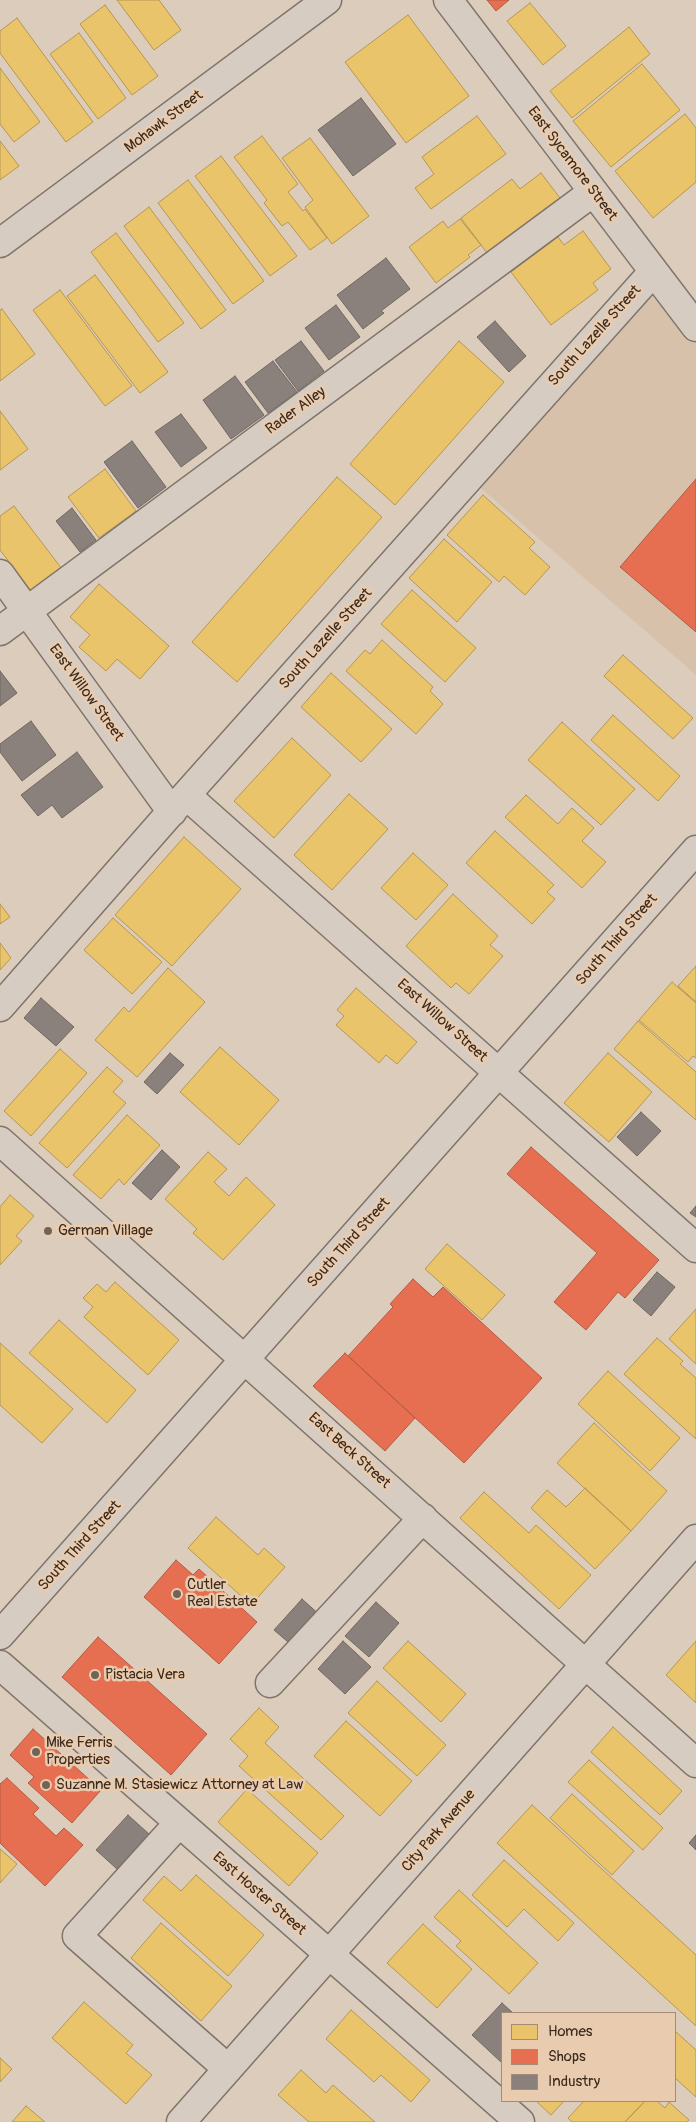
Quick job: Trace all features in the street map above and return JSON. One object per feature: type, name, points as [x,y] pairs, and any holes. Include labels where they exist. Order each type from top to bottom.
[{"type":"street","name":"Mohawk Street","points":[[0,243],[327,0]]},
{"type":"street","name":"East Sycamore Street","points":[[448,0],[696,327]]},
{"type":"street","name":"Rader Alley","points":[[0,631],[593,192]]},
{"type":"street","name":"South Lazelle Street","points":[[0,1007],[179,803],[653,272]]},
{"type":"street","name":"East Willow Street","points":[[0,574],[27,611],[179,803],[500,1073],[696,1248]]},
{"type":"street","name":"South Third Street","points":[[0,1635],[696,850]]},
{"type":"street","name":"East Beck Street","points":[[0,1141],[696,1763]]},
{"type":"street","points":[[270,1683],[423,1518]]},
{"type":"street","name":"City Park Avenue","points":[[181,2122],[696,1539]]},
{"type":"street","name":"East Hoster Street","points":[[0,1664],[329,1956],[520,2122]]},
{"type":"street","points":[[179,1823],[77,1936],[228,2069]]},
{"type":"shaded area","points":[[647,269],[696,332],[696,675],[468,477]]},
{"type":"building: Homes","points":[[117,0],[159,0],[181,30],[154,50]]},
{"type":"building: Homes","points":[[530,3],[566,46],[543,65],[507,21]]},
{"type":"building: Homes","points":[[105,5],[158,76],[132,95],[80,24]]},
{"type":"building: Homes","points":[[408,15],[469,96],[406,143],[345,62]]},
{"type":"building: Homes","points":[[17,18],[93,122],[66,142],[0,53],[0,31]]},
{"type":"building: Homes","points":[[629,27],[650,54],[572,118],[550,91]]},
{"type":"building: Homes","points":[[79,33],[126,98],[98,119],[50,54]]},
{"type":"building: Homes","points":[[642,64],[680,110],[611,167],[573,121]]},
{"type":"building: Homes","points":[[0,68],[40,122],[14,142],[0,124]]},
{"type":"building: Homes","points":[[685,114],[696,128],[696,182],[653,218],[615,171]]},
{"type":"building: Homes","points":[[477,116],[506,154],[431,209],[415,188],[434,174],[422,157]]},
{"type":"building: Homes","points":[[262,136],[298,184],[288,192],[303,211],[305,209],[327,238],[310,250],[288,222],[282,226],[264,203],[267,200],[234,157]]},
{"type":"building: Homes","points":[[310,138],[369,216],[332,244],[305,207],[313,200],[282,158]]},
{"type":"building: Homes","points":[[0,141],[19,166],[0,180]]},
{"type":"building: Homes","points":[[221,156],[297,256],[270,276],[195,176]]},
{"type":"building: Homes","points":[[541,173],[560,198],[487,253],[461,218],[512,179],[520,189]]},
{"type":"building: Homes","points":[[188,180],[264,281],[233,304],[158,203]]},
{"type":"building: Homes","points":[[149,207],[226,310],[201,329],[124,226]]},
{"type":"building: Homes","points":[[460,219],[481,245],[468,255],[470,257],[436,283],[409,247],[443,221],[448,228]]},
{"type":"building: Homes","points":[[583,231],[611,269],[593,283],[598,290],[551,325],[511,272],[558,237],[564,245]]},
{"type":"building: Homes","points":[[116,233],[184,323],[158,342],[91,252]]},
{"type":"building: Homes","points":[[95,275],[168,372],[140,393],[67,296]]},
{"type":"building: Homes","points":[[60,290],[132,386],[105,406],[33,310]]},
{"type":"building: Homes","points":[[2,309],[35,354],[0,381],[0,310]]},
{"type":"building: Homes","points":[[459,341],[504,382],[395,505],[350,464]]},
{"type":"building: Homes","points":[[0,411],[28,449],[0,470]]},
{"type":"building: Homes","points":[[105,469],[136,511],[99,538],[68,497]]},
{"type":"building: Homes","points":[[337,477],[382,517],[237,682],[192,642]]},
{"type":"building: Homes","points":[[483,495],[535,542],[529,548],[550,567],[525,595],[504,576],[499,582],[447,535]]},
{"type":"building: Homes","points":[[14,506],[62,569],[32,592],[0,550],[0,516]]},
{"type":"building: Homes","points":[[444,539],[492,582],[457,622],[409,578]]},
{"type":"building: Homes","points":[[99,584],[169,646],[140,679],[117,659],[106,671],[79,647],[90,635],[70,617]]},
{"type":"building: Homes","points":[[412,590],[476,648],[445,682],[381,624]]},
{"type":"building: Homes","points":[[382,640],[433,687],[430,691],[443,704],[416,734],[346,671],[365,650],[370,654]]},
{"type":"building: Homes","points":[[623,655],[693,718],[673,739],[604,676]]},
{"type":"building: Homes","points":[[331,673],[392,729],[361,762],[301,707]]},
{"type":"building: Homes","points":[[613,715],[680,776],[658,801],[591,740]]},
{"type":"building: Homes","points":[[562,722],[635,789],[601,825],[528,760]]},
{"type":"building: Homes","points":[[292,738],[331,775],[274,838],[234,801]]},
{"type":"building: Homes","points":[[349,794],[388,829],[332,890],[294,855]]},
{"type":"building: Homes","points":[[526,795],[558,824],[572,808],[594,828],[582,841],[606,862],[582,888],[505,817]]},
{"type":"building: Homes","points":[[495,831],[554,885],[547,892],[555,899],[532,924],[466,863]]},
{"type":"building: Homes","points":[[184,837],[241,889],[172,966],[115,915]]},
{"type":"building: Homes","points":[[413,853],[448,885],[416,920],[381,888]]},
{"type":"building: Homes","points":[[453,894],[498,936],[490,945],[503,956],[469,994],[456,983],[451,988],[406,946]]},
{"type":"building: Homes","points":[[0,904],[10,917],[0,924]]},
{"type":"building: Homes","points":[[113,918],[162,962],[132,994],[84,950]]},
{"type":"building: Homes","points":[[0,943],[11,958],[0,970]]},
{"type":"building: Homes","points":[[696,966],[696,1002],[678,986]]},
{"type":"building: Homes","points":[[168,968],[205,1002],[137,1077],[95,1040],[124,1007],[129,1012]]},
{"type":"building: Homes","points":[[672,982],[696,1003],[696,1058],[693,1056],[688,1062],[639,1020]]},
{"type":"building: Homes","points":[[356,988],[417,1042],[397,1064],[386,1055],[379,1063],[336,1025],[344,1016],[337,1010]]},
{"type":"building: Homes","points":[[638,1021],[696,1072],[696,1120],[614,1049]]},
{"type":"building: Homes","points":[[220,1047],[279,1100],[239,1145],[180,1092]]},
{"type":"building: Homes","points":[[60,1049],[87,1073],[31,1136],[4,1111]]},
{"type":"building: Homes","points":[[608,1053],[652,1092],[609,1142],[564,1103]]},
{"type":"building: Homes","points":[[107,1067],[123,1081],[113,1092],[126,1103],[67,1168],[39,1143]]},
{"type":"building: Homes","points":[[127,1115],[160,1145],[124,1185],[119,1179],[101,1199],[73,1175]]},
{"type":"building: Homes","points":[[208,1152],[227,1169],[214,1182],[229,1196],[246,1177],[275,1205],[223,1260],[193,1233],[197,1229],[165,1199]]},
{"type":"building: Homes","points":[[10,1195],[34,1216],[16,1236],[22,1241],[0,1265],[0,1207]]},
{"type":"building: Homes","points":[[447,1244],[505,1295],[482,1320],[425,1269]]},
{"type":"building: Homes","points":[[115,1282],[179,1340],[148,1375],[84,1317],[93,1307],[83,1298],[97,1284],[106,1292]]},
{"type":"building: Homes","points":[[696,1309],[696,1364],[669,1339]]},
{"type":"building: Homes","points":[[59,1320],[136,1390],[107,1423],[29,1353]]},
{"type":"building: Homes","points":[[657,1338],[683,1361],[680,1364],[696,1378],[696,1439],[624,1374]]},
{"type":"building: Homes","points":[[0,1343],[73,1409],[42,1443],[0,1405]]},
{"type":"building: Homes","points":[[608,1371],[680,1438],[650,1471],[578,1404]]},
{"type":"building: Homes","points":[[594,1423],[667,1491],[631,1531],[557,1463]]},
{"type":"building: Homes","points":[[585,1488],[631,1531],[595,1569],[531,1508],[547,1490],[566,1507]]},
{"type":"building: Homes","points":[[484,1492],[529,1533],[536,1525],[591,1575],[559,1609],[460,1518]]},
{"type":"building: Homes","points":[[216,1517],[258,1555],[264,1548],[285,1567],[251,1605],[188,1548]]},
{"type":"building: Homes","points":[[408,1641],[466,1694],[441,1722],[383,1668]]},
{"type":"building: Homes","points":[[696,1641],[696,1703],[666,1675]]},
{"type":"building: Homes","points":[[377,1681],[446,1745],[417,1776],[348,1713]]},
{"type":"building: Homes","points":[[259,1708],[279,1727],[265,1743],[344,1816],[321,1840],[239,1766],[248,1756],[230,1739]]},
{"type":"building: Homes","points":[[346,1721],[412,1781],[380,1816],[314,1756]]},
{"type":"building: Homes","points":[[613,1727],[682,1791],[660,1815],[591,1752]]},
{"type":"building: Homes","points":[[589,1760],[663,1828],[643,1850],[568,1782]]},
{"type":"building: Homes","points":[[247,1789],[318,1853],[289,1886],[218,1822]]},
{"type":"building: Homes","points":[[572,1794],[634,1851],[612,1875],[550,1818]]},
{"type":"building: Homes","points":[[532,1805],[696,1955],[696,2026],[497,1843]]},
{"type":"building: Homes","points":[[0,1849],[17,1864],[0,1883]]},
{"type":"building: Homes","points":[[504,1860],[574,1923],[558,1941],[524,1909],[507,1927],[472,1895]]},
{"type":"building: Homes","points":[[196,1875],[264,1935],[228,1976],[143,1900],[164,1876],[181,1891]]},
{"type":"building: Homes","points":[[459,1890],[538,1963],[509,1994],[456,1946],[461,1941],[434,1917]]},
{"type":"building: Homes","points":[[161,1923],[232,1986],[201,2021],[131,1958]]},
{"type":"building: Homes","points":[[423,1924],[472,1969],[437,2008],[387,1963]]},
{"type":"building: Homes","points":[[84,2002],[133,2045],[126,2053],[152,2075],[126,2104],[52,2038]]},
{"type":"building: Homes","points":[[351,2010],[430,2080],[411,2102],[381,2075],[374,2082],[326,2039]]},
{"type":"building: Homes","points":[[676,2032],[696,2050],[696,2097],[676,2079]]},
{"type":"building: Homes","points":[[0,2058],[12,2069],[0,2082]]},
{"type":"building: Homes","points":[[301,2070],[326,2093],[333,2085],[375,2122],[309,2122],[278,2095]]},
{"type":"building: Homes","points":[[537,2102],[563,2102],[551,2115]]},
{"type":"building: Homes","points":[[583,2102],[644,2102],[625,2122],[572,2122],[568,2118]]},
{"type":"building: Homes","points":[[644,2102],[658,2102],[665,2108],[669,2102],[689,2120],[687,2122],[625,2122]]},
{"type":"building: Homes","points":[[26,2106],[45,2122],[12,2122]]},
{"type":"building: Shops","points":[[487,0],[509,0],[496,11]]},
{"type":"building: Shops","points":[[696,479],[696,632],[620,567]]},
{"type":"building: Shops","points":[[531,1147],[659,1260],[625,1298],[618,1292],[586,1330],[554,1302],[597,1253],[507,1174]]},
{"type":"building: Shops","points":[[413,1279],[433,1297],[443,1287],[542,1378],[464,1463],[348,1356],[393,1307],[390,1304]]},
{"type":"building: Shops","points":[[345,1353],[415,1418],[385,1451],[313,1386]]},
{"type":"building: Shops","points":[[176,1560],[193,1575],[199,1569],[257,1622],[219,1664],[144,1597]]},
{"type":"building: Shops","points":[[98,1637],[207,1734],[171,1775],[62,1677]]},
{"type":"building: Shops","points":[[33,1729],[101,1790],[72,1823],[28,1783],[34,1777],[10,1755]]},
{"type":"building: Shops","points":[[7,1778],[39,1808],[33,1814],[56,1836],[64,1828],[83,1845],[45,1886],[0,1843],[0,1784]]},
{"type":"building: Industry","points":[[361,98],[396,144],[353,176],[318,130]]},
{"type":"building: Industry","points":[[386,258],[410,289],[381,311],[384,313],[363,329],[337,295]]},
{"type":"building: Industry","points":[[336,305],[360,337],[329,360],[305,328]]},
{"type":"building: Industry","points":[[495,321],[526,356],[509,372],[477,337]]},
{"type":"building: Industry","points":[[301,341],[324,371],[298,391],[275,360]]},
{"type":"building: Industry","points":[[273,361],[297,392],[268,413],[245,382]]},
{"type":"building: Industry","points":[[235,376],[264,415],[231,439],[203,400]]},
{"type":"building: Industry","points":[[181,414],[207,448],[181,467],[155,432]]},
{"type":"building: Industry","points":[[132,441],[166,487],[138,508],[104,462]]},
{"type":"building: Industry","points":[[72,508],[96,540],[80,552],[56,521]]},
{"type":"building: Industry","points":[[0,671],[17,693],[0,706]]},
{"type":"building: Industry","points":[[31,721],[56,755],[22,781],[0,752],[0,744]]},
{"type":"building: Industry","points":[[77,752],[103,787],[62,818],[52,805],[38,816],[21,795]]},
{"type":"building: Industry","points":[[41,998],[74,1027],[56,1046],[24,1018]]},
{"type":"building: Industry","points":[[170,1053],[184,1065],[157,1094],[144,1082]]},
{"type":"building: Industry","points":[[641,1112],[661,1131],[637,1156],[617,1137]]},
{"type":"building: Industry","points":[[162,1150],[180,1167],[151,1200],[132,1183]]},
{"type":"building: Industry","points":[[696,1206],[696,1217],[690,1213]]},
{"type":"building: Industry","points":[[657,1272],[675,1287],[651,1316],[633,1300]]},
{"type":"building: Industry","points":[[302,1599],[322,1617],[295,1648],[274,1630]]},
{"type":"building: Industry","points":[[376,1602],[399,1623],[369,1657],[345,1636]]},
{"type":"building: Industry","points":[[343,1641],[371,1667],[345,1694],[318,1669]]},
{"type":"building: Industry","points":[[128,1815],[149,1834],[117,1869],[96,1850]]},
{"type":"building: Industry","points":[[696,1835],[696,1850],[689,1843]]},
{"type":"building: Industry","points":[[502,2003],[512,2012],[501,2012],[501,2062],[472,2035]]},
{"type":"place","name":"German Village","points":[[48,1231]]},
{"type":"place","name":"Cutler Real Estate","points":[[177,1594]]},
{"type":"place","name":"Pistacia Vera","points":[[95,1675]]},
{"type":"place","name":"Mike Ferris Properties","points":[[36,1752]]},
{"type":"place","name":"Suzanne M. Stasiewicz Attorney at Law","points":[[46,1785]]}]
